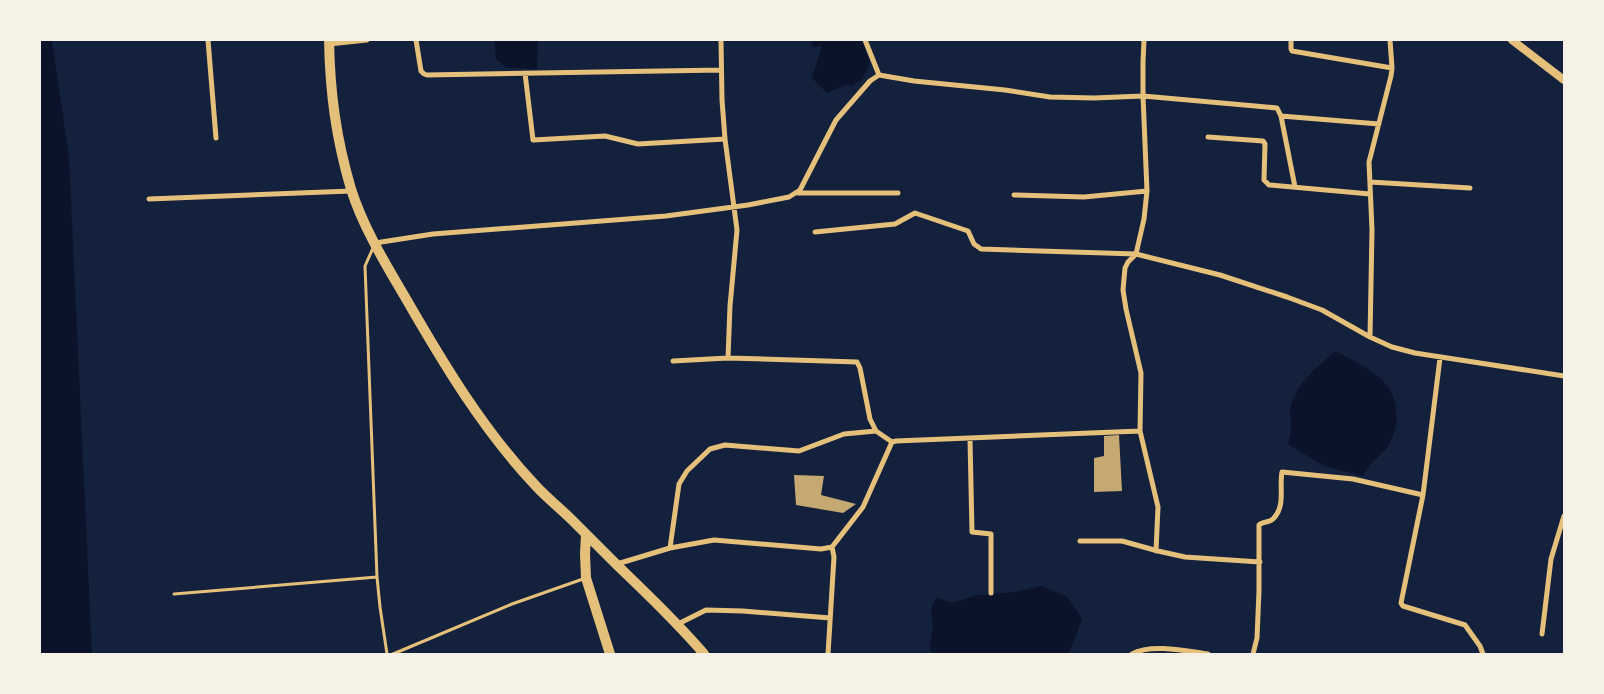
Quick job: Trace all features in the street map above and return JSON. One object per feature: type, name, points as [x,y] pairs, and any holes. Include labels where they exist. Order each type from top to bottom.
[{"type":"main road","points":[[329,42],[333,111],[352,190],[361,215],[375,244],[426,333],[476,414],[513,461],[537,487],[678,624],[704,654]]},
{"type":"main road","points":[[586,534],[586,578],[610,654]]},
{"type":"street","points":[[208,40],[216,138]]},
{"type":"street","points":[[329,42],[367,40]]},
{"type":"street","points":[[416,40],[421,70],[424,74],[722,70]]},
{"type":"street","points":[[721,40],[725,139],[738,230],[730,306],[728,358]]},
{"type":"street","points":[[865,40],[879,75]]},
{"type":"street","points":[[1144,40],[1142,62],[1147,191],[1144,219],[1136,254],[1125,268],[1124,300],[1142,379],[1140,431],[1158,507],[1156,551]]},
{"type":"street","points":[[1291,40],[1290,48],[1292,51],[1392,68]]},
{"type":"street","points":[[1370,337],[1372,230],[1370,158],[1392,68],[1390,40]]},
{"type":"street","points":[[1512,40],[1564,80]]},
{"type":"street","points":[[525,73],[533,140],[599,136],[641,144],[725,139]]},
{"type":"street","points":[[798,193],[836,120],[870,81],[879,75],[1050,97],[1143,96],[1274,108],[1279,111],[1281,116],[1295,187]]},
{"type":"street","points":[[1281,116],[1378,124]]},
{"type":"street","points":[[1208,137],[1263,141],[1265,182],[1269,185],[1370,194]]},
{"type":"street","points":[[1370,182],[1470,188]]},
{"type":"street","points":[[149,199],[352,190]]},
{"type":"street","points":[[1014,195],[1084,197],[1147,191]]},
{"type":"street","points":[[375,244],[433,234],[602,222],[734,207],[790,197],[798,193],[898,193]]},
{"type":"street","points":[[815,232],[895,224],[911,214],[919,213],[968,231],[974,244],[981,249],[1136,254],[1220,275],[1287,297],[1322,310],[1370,337],[1416,353],[1440,358],[1523,368],[1564,376]]},
{"type":"street","points":[[673,361],[728,358],[856,362],[860,368],[869,414],[876,431],[892,442],[900,440],[970,439],[1140,431]]},
{"type":"street","points":[[1440,358],[1423,495],[1401,603],[1403,606],[1465,625],[1480,646],[1483,654]]},
{"type":"street","points":[[670,548],[679,484],[687,471],[710,449],[725,445],[799,451],[806,450],[844,434],[876,431]]},
{"type":"street","points":[[970,439],[972,532],[991,534],[991,593]]},
{"type":"street","points":[[617,564],[670,548],[714,540],[821,550],[832,548],[863,506],[892,442]]},
{"type":"street","points":[[1253,654],[1257,638],[1260,562],[1259,525],[1261,522],[1272,520],[1279,510],[1282,472],[1353,479],[1423,495]]},
{"type":"street","points":[[1542,634],[1551,558],[1564,516]]},
{"type":"street","points":[[1080,541],[1122,541],[1156,551],[1196,558],[1260,562]]},
{"type":"street","points":[[828,654],[834,557],[832,548]]},
{"type":"street","points":[[678,624],[706,610],[830,618]]},
{"type":"street","points":[[1132,654],[1148,649],[1165,649],[1208,654]]},
{"type":"lane","points":[[375,244],[364,266],[377,577],[387,654]]},
{"type":"lane","points":[[174,594],[377,577]]},
{"type":"lane","points":[[393,654],[512,604],[586,578]]},
{"type":"water","points":[[40,40],[52,40],[69,157],[92,654],[40,654]]},
{"type":"water","points":[[494,40],[538,40],[537,69],[507,68],[496,59]]},
{"type":"water","points":[[810,40],[862,40],[870,64],[862,80],[852,86],[845,85],[827,93],[812,78],[822,46],[813,47]]},
{"type":"water","points":[[1336,351],[1379,377],[1390,389],[1396,406],[1394,434],[1384,451],[1371,464],[1363,476],[1324,466],[1288,444],[1291,427],[1290,413],[1295,394],[1307,378]]},
{"type":"water","points":[[1041,586],[1068,597],[1082,619],[1069,654],[932,654],[930,647],[933,628],[931,609],[936,597],[951,603],[978,595],[1015,592]]},
{"type":"building","points":[[1119,435],[1122,491],[1094,492],[1094,458],[1104,456],[1104,436]]},
{"type":"building","points":[[794,475],[824,476],[821,495],[856,504],[843,513],[796,505]]}]
